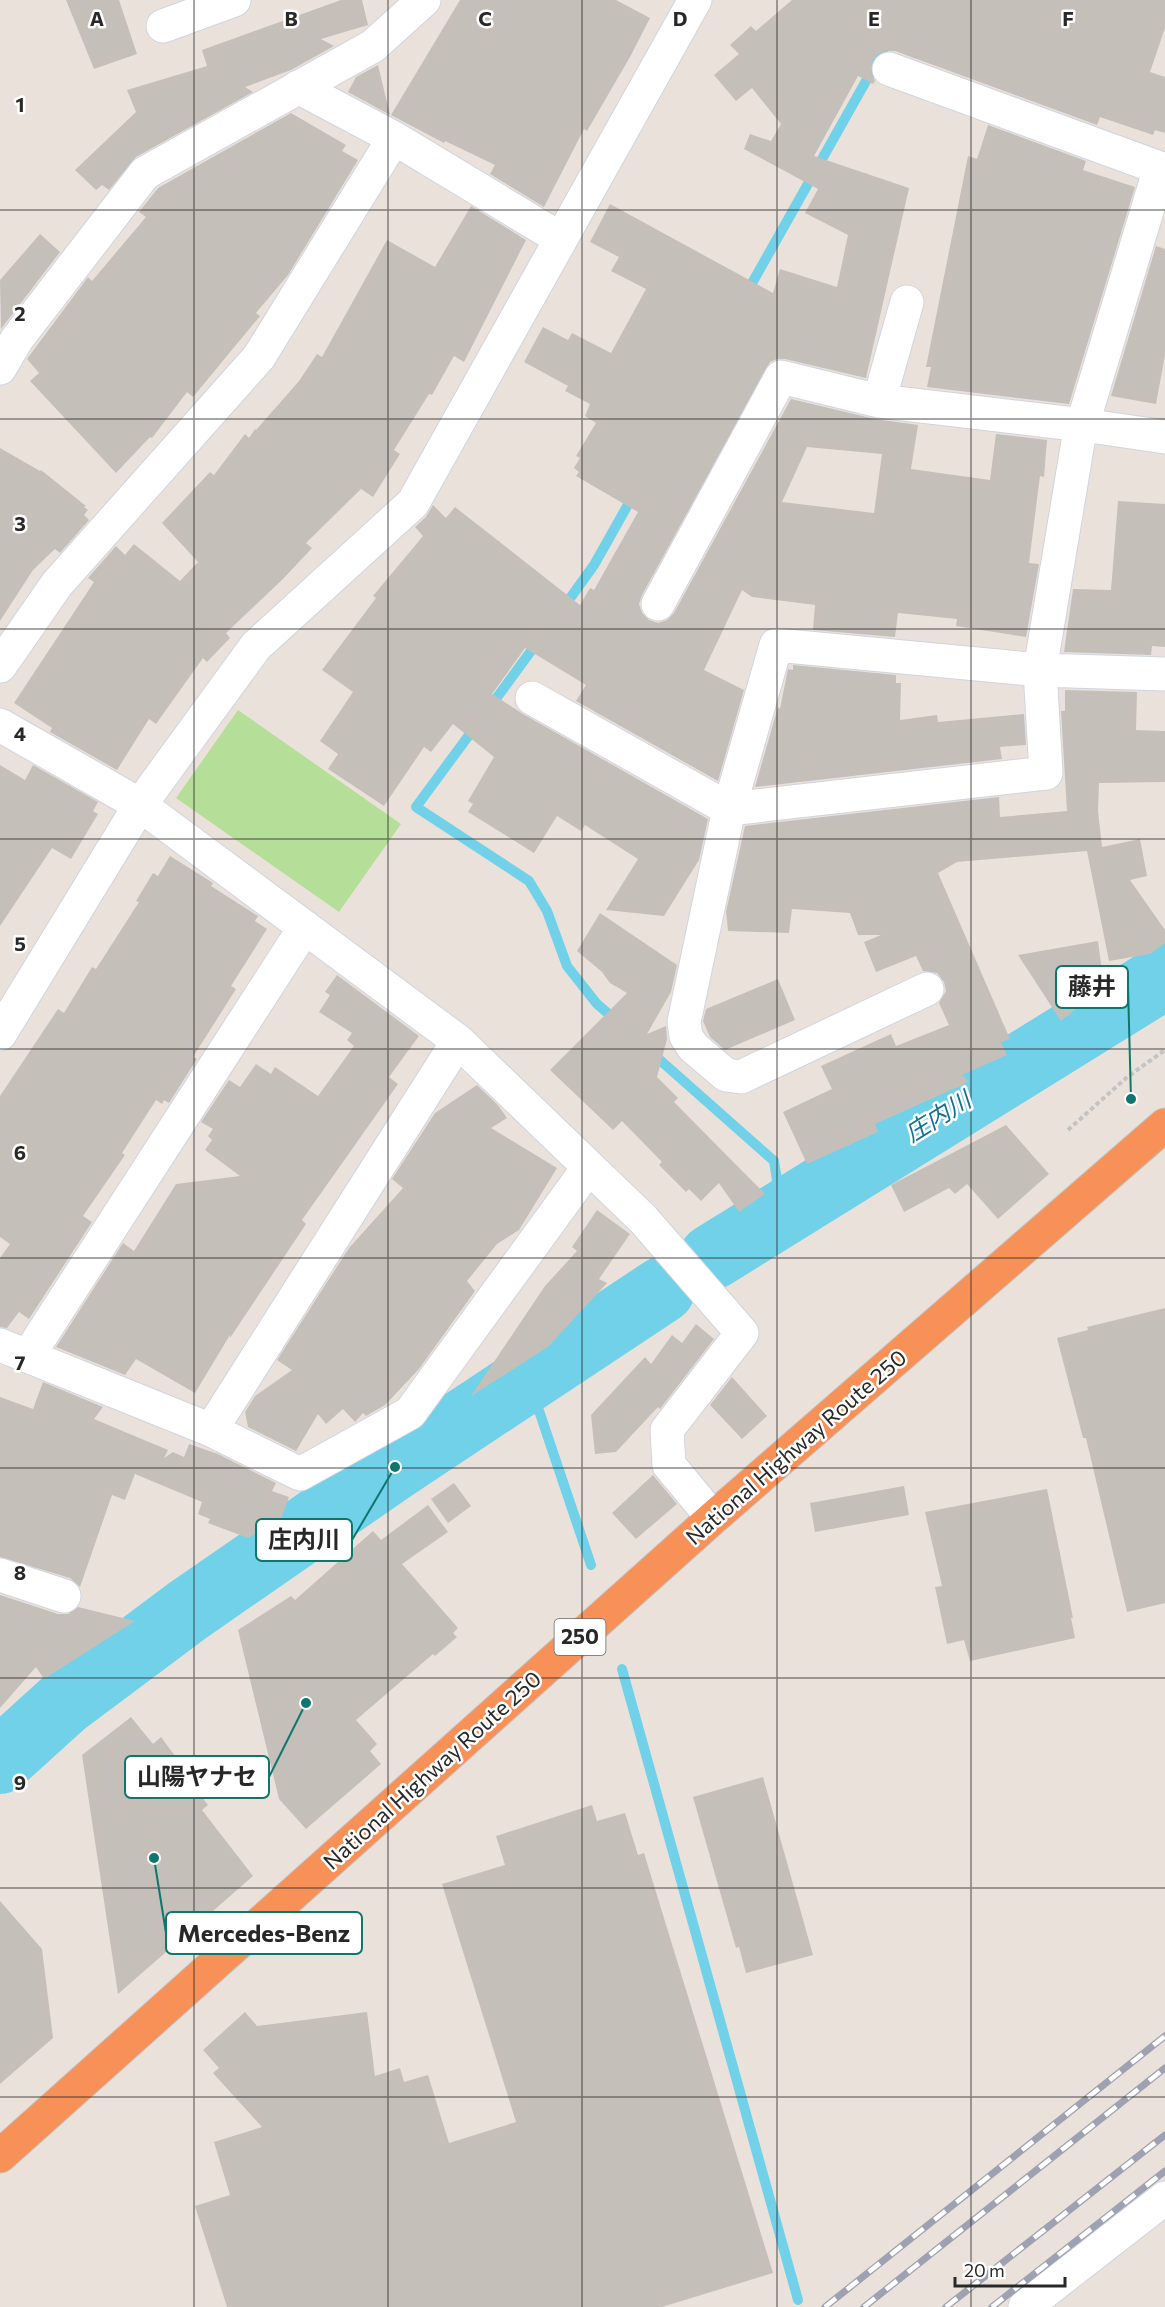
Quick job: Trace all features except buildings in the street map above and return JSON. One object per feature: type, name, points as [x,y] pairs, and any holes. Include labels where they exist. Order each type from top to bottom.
[{"type":"highway","name":"National Highway Route 250","points":[[0,2156],[713,1518],[1165,1125]]},
{"type":"street","points":[[163,26],[234,0]]},
{"type":"street","points":[[0,368],[16,339],[146,173],[373,46],[424,0]]},
{"type":"street","points":[[0,1034],[140,805],[256,646],[413,503],[695,0]]},
{"type":"street","points":[[532,698],[729,808],[1046,773],[1040,670],[1083,425],[1162,169],[889,69]]},
{"type":"street","points":[[298,87],[394,138],[561,239]]},
{"type":"street","points":[[0,666],[57,584],[259,357],[394,138]]},
{"type":"street","points":[[879,401],[908,302]]},
{"type":"street","points":[[658,604],[781,377],[879,401],[1083,425],[1165,438]]},
{"type":"street","points":[[927,989],[741,1077],[726,1075],[693,1047],[686,1036],[684,1022],[729,808],[776,645],[1040,670],[1165,674]]},
{"type":"street","points":[[0,725],[140,805],[458,1041],[643,1219],[742,1333],[667,1430],[669,1465],[713,1518]]},
{"type":"street","points":[[305,927],[14,1350],[212,1430],[300,1474],[410,1413],[589,1167]]},
{"type":"street","points":[[212,1430],[458,1041]]},
{"type":"street","points":[[0,1575],[64,1596]]},
{"type":"street","points":[[1024,2307],[1165,2198]]},
{"type":"path","points":[[1068,1130],[1126,1078],[1165,1050]]},
{"type":"green space","points":[[238,710],[401,824],[339,912],[176,798]]},
{"type":"waterway","points":[[747,292],[888,42]]},
{"type":"waterway","points":[[563,608],[594,565],[634,494]]},
{"type":"waterway","points":[[490,707],[539,640]]},
{"type":"waterway","points":[[475,727],[416,807],[529,881],[547,911],[567,966],[597,1004],[618,1022]]},
{"type":"waterway","name":"庄内川","points":[[712,1257],[1165,976]]},
{"type":"waterway","points":[[1161,979],[1165,986]]},
{"type":"waterway","points":[[652,1053],[774,1161],[782,1213]]},
{"type":"waterway","name":"庄内川","points":[[0,1761],[64,1703],[187,1611],[395,1467],[662,1290]]},
{"type":"waterway","points":[[528,1378],[591,1565]]},
{"type":"waterway","points":[[622,1669],[798,2300]]},
{"type":"railway","points":[[825,2307],[1165,2036]]},
{"type":"railway","points":[[864,2307],[1165,2068]]},
{"type":"railway","points":[[946,2307],[1165,2135]]},
{"type":"railway","points":[[992,2307],[1165,2171]]},
{"type":"place","name":"藤井","points":[[1131,1099]]},
{"type":"place","name":"庄内川","points":[[395,1467]]},
{"type":"place","name":"山陽ヤナセ","points":[[306,1703]]},
{"type":"place","name":"Mercedes-Benz","points":[[154,1858]]}]
